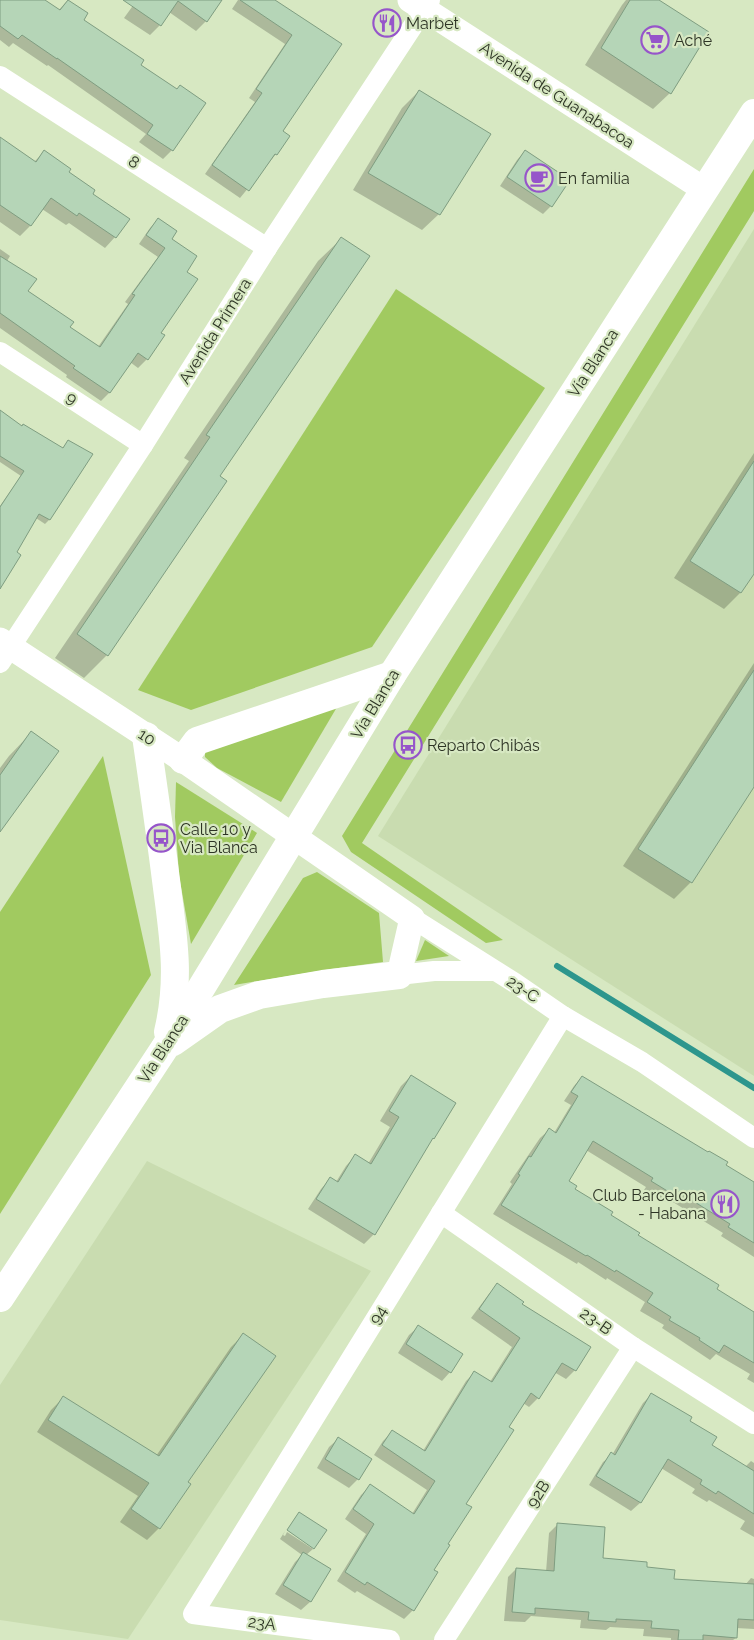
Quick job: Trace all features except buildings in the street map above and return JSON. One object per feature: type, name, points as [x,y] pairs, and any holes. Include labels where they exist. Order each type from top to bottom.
[{"type":"main road","name":"Vía Blanca","points":[[0,1298],[164,1049],[392,676],[754,113]]},
{"type":"main road","points":[[183,760],[197,741],[392,676]]},
{"type":"main road","points":[[146,736],[161,835],[176,961],[172,1014],[164,1049]]},
{"type":"main road","points":[[164,1049],[220,1009],[259,996],[323,984],[399,975]]},
{"type":"street","name":"Avenida de Guanabacoa","points":[[421,3],[705,190]]},
{"type":"street","name":"Avenida Primera","points":[[3,650],[143,445],[421,3]]},
{"type":"street","name":"8","points":[[0,76],[267,248]]},
{"type":"street","name":"9","points":[[0,352],[143,445]]},
{"type":"street","name":"10","points":[[3,650],[146,736],[294,836]]},
{"type":"street","name":"23-C","points":[[294,836],[412,918],[563,1016],[642,1062],[754,1138]]},
{"type":"street","points":[[412,918],[399,975],[434,971],[494,971]]},
{"type":"street","name":"94","points":[[194,1614],[563,1016]]},
{"type":"street","name":"23-B","points":[[441,1213],[633,1347],[754,1424]]},
{"type":"street","name":"92B","points":[[444,1640],[633,1347]]},
{"type":"street","name":"23A","points":[[194,1614],[390,1640]]},
{"type":"shaded area","points":[[754,229],[754,1076],[378,836]]},
{"type":"shaded area","points":[[147,1161],[371,1271],[128,1639],[0,1620],[0,1385]]},
{"type":"green space","points":[[754,169],[754,211],[362,843],[503,940],[486,943],[351,852],[342,836]]},
{"type":"green space","points":[[396,289],[545,388],[372,647],[191,710],[138,690]]},
{"type":"green space","points":[[340,702],[281,802],[217,768],[205,757],[205,750]]},
{"type":"green space","points":[[103,756],[151,975],[0,1214],[0,912]]},
{"type":"green space","points":[[176,782],[257,833],[191,944],[179,875],[175,817]]},
{"type":"green space","points":[[317,872],[379,913],[383,962],[234,985],[303,878]]},
{"type":"green space","points":[[425,940],[449,956],[416,961]]},
{"type":"waterway","points":[[557,966],[754,1088]]},
{"type":"place","name":"Marbet","points":[[387,23]]},
{"type":"place","name":"Aché","points":[[655,40]]},
{"type":"place","name":"En familia","points":[[539,178]]},
{"type":"place","name":"Reparto Chibás","points":[[408,745]]},
{"type":"place","name":"Calle 10 y Via Blanca","points":[[161,838]]},
{"type":"place","name":"Club Barcelona - Habana","points":[[725,1204]]}]
